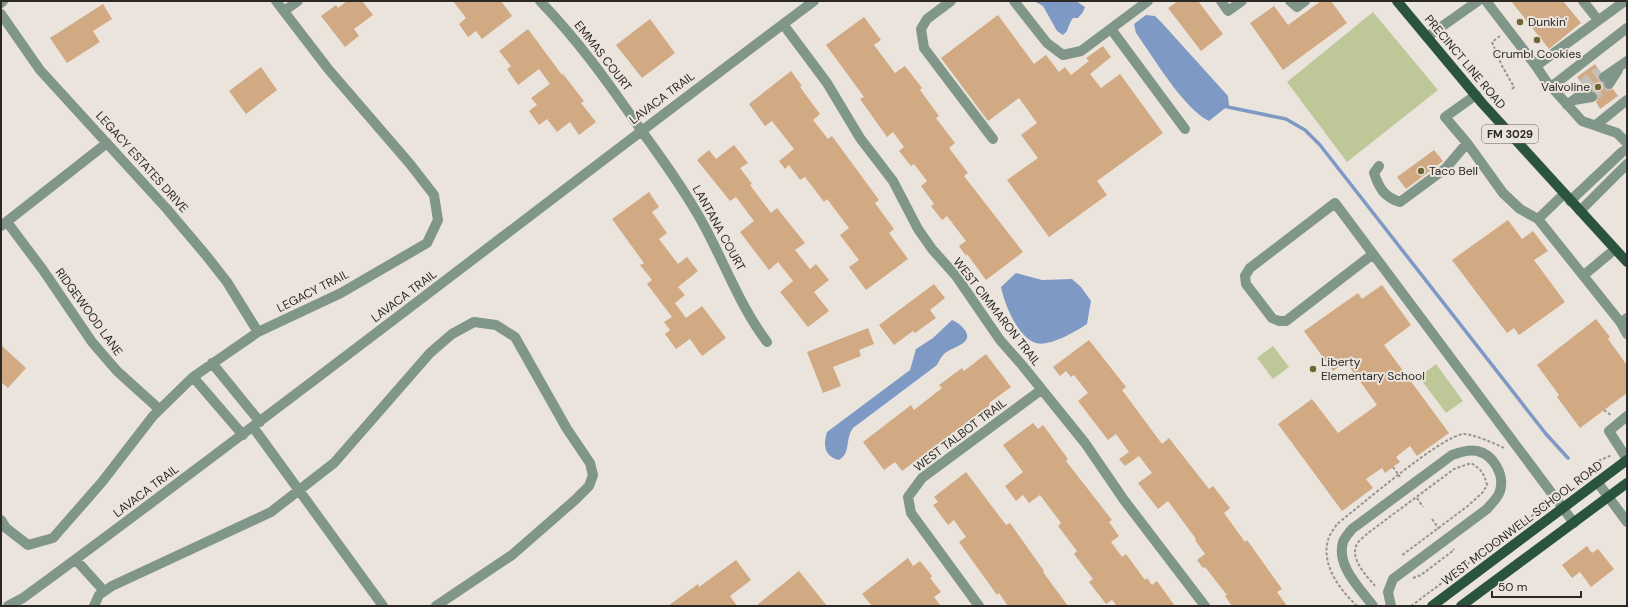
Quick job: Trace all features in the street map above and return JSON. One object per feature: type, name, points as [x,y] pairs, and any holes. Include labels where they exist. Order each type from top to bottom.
[{"type":"main road","name":"PRECINCT LINE ROAD","points":[[1397,1],[1476,95],[1614,250],[1627,262]]},
{"type":"main road","name":"WEST MCDONWELL SCHOOL ROAD","points":[[1432,606],[1627,460]]},
{"type":"main road","points":[[1461,606],[1627,483]]},
{"type":"street","name":"LEGACY TRAIL","points":[[1,520],[6,528],[28,545],[53,538],[102,482],[159,409],[193,377],[258,332],[341,293],[427,243],[438,220],[434,195],[410,164],[329,70],[276,1]]},
{"type":"street","points":[[284,11],[298,1]]},
{"type":"street","name":"EMMAS COURT","points":[[540,1],[555,16],[581,48],[641,130]]},
{"type":"street","name":"LAVACA TRAIL","points":[[8,606],[23,598],[76,560],[243,435],[641,130],[814,1]]},
{"type":"street","points":[[951,1],[927,19],[921,28],[924,48],[993,139]]},
{"type":"street","points":[[1014,1],[1047,43],[1063,55],[1081,51],[1146,2]]},
{"type":"street","points":[[1221,1],[1228,11],[1242,1]]},
{"type":"street","points":[[1290,1],[1297,7],[1305,1]]},
{"type":"street","points":[[1428,37],[1478,1]]},
{"type":"street","points":[[1500,1],[1489,4],[1551,87],[1570,103],[1582,121],[1618,133],[1627,143]]},
{"type":"street","points":[[1583,1],[1598,20]]},
{"type":"street","points":[[1536,66],[1624,1]]},
{"type":"street","name":"LEGACY ESTATES DRIVE","points":[[1,14],[40,70],[166,208],[227,282],[258,332]]},
{"type":"street","name":"WEST CIMMARON TRAIL","points":[[783,24],[826,83],[860,138],[893,180],[918,230],[932,249],[956,276],[1000,340],[1022,365],[1084,443],[1124,500],[1205,606]]},
{"type":"street","points":[[1111,29],[1185,129]]},
{"type":"street","points":[[1551,87],[1626,31]]},
{"type":"street","points":[[1604,77],[1624,63]]},
{"type":"street","points":[[1570,103],[1587,90],[1570,103]]},
{"type":"street","points":[[1476,95],[1445,117],[1468,143],[1503,192],[1520,209],[1538,219],[1624,321],[1627,334]]},
{"type":"street","points":[[1596,125],[1627,100]]},
{"type":"street","name":"LANTANA COURT","points":[[641,130],[676,178],[687,196],[726,268],[754,325],[767,342]]},
{"type":"street","points":[[4,224],[107,143]]},
{"type":"street","points":[[1379,166],[1374,173],[1379,187],[1390,199],[1400,202],[1446,168],[1468,143]]},
{"type":"street","points":[[1538,219],[1567,198],[1627,149]]},
{"type":"street","points":[[1580,212],[1627,164]]},
{"type":"street","points":[[1373,254],[1286,321],[1279,321],[1272,318],[1246,284],[1245,276],[1250,268],[1335,203],[1574,522]]},
{"type":"street","name":"RIDGEWOOD LANE","points":[[4,224],[43,270],[92,342],[118,372],[159,409]]},
{"type":"street","points":[[1584,275],[1614,250]]},
{"type":"street","points":[[94,606],[99,595],[112,586],[271,512],[334,462],[430,352],[452,334],[474,322],[496,325],[515,337],[567,429],[590,463],[592,475],[589,486],[575,500],[512,555],[436,606]]},
{"type":"street","points":[[212,363],[256,424],[299,489],[383,606]]},
{"type":"street","points":[[193,377],[243,435]]},
{"type":"street","name":"WEST TALBOT TRAIL","points":[[979,606],[911,513],[908,497],[922,478],[1041,390]]},
{"type":"street","points":[[1627,416],[1609,431],[1627,460]]},
{"type":"street","points":[[1373,606],[1347,571],[1343,561],[1342,552],[1344,541],[1352,528],[1452,454],[1464,451],[1478,451],[1487,456],[1494,463],[1501,476],[1500,490],[1496,500],[1488,508],[1393,579],[1388,592],[1391,605]]},
{"type":"street","points":[[1598,483],[1627,522]]},
{"type":"street","points":[[76,560],[104,591]]},
{"type":"path","points":[[1512,89],[1514,87],[1502,66],[1492,42],[1524,17]]},
{"type":"path","points":[[1356,606],[1334,578],[1328,564],[1328,540],[1337,524],[1432,450],[1450,439],[1464,434],[1498,445],[1509,453]]},
{"type":"path","points":[[1585,477],[1590,473],[1598,461],[1621,450]]},
{"type":"path","points":[[1375,586],[1358,563],[1355,555],[1357,544],[1368,533],[1461,466],[1471,463],[1480,469],[1484,475],[1487,485],[1483,492],[1469,505],[1401,556]]},
{"type":"path","points":[[1393,467],[1400,476]]},
{"type":"path","points":[[1540,496],[1544,503],[1542,508]]},
{"type":"path","points":[[1416,497],[1423,507]]},
{"type":"path","points":[[1411,606],[1556,498]]},
{"type":"path","points":[[1432,519],[1439,528]]},
{"type":"path","points":[[1410,580],[1421,575],[1454,550],[1453,549]]},
{"type":"green space","points":[[1373,12],[1438,90],[1347,162],[1287,82]]},
{"type":"green space","points":[[1273,346],[1289,367],[1273,379],[1257,358]]},
{"type":"green space","points":[[1436,364],[1463,401],[1446,413],[1419,377]]},
{"type":"water","points":[[1034,1],[1076,1],[1085,7],[1078,18],[1073,18],[1063,35],[1057,31],[1043,6]]},
{"type":"water","points":[[1146,15],[1155,16],[1228,96],[1229,105],[1209,121],[1199,115],[1179,94],[1136,33],[1134,24]]},
{"type":"water","points":[[1016,273],[1042,280],[1072,279],[1081,287],[1091,301],[1087,324],[1063,338],[1048,343],[1042,344],[1029,340],[1013,319],[1005,302],[1001,287]]},
{"type":"water","points":[[952,320],[959,324],[967,334],[965,342],[944,354],[937,365],[853,428],[843,457],[839,460],[830,456],[825,446],[827,432],[910,370],[916,349],[933,338]]},
{"type":"building","points":[[347,1],[362,1],[373,15],[354,29],[359,36],[345,47],[321,16],[336,5],[338,8]]},
{"type":"building","points":[[453,1],[501,1],[512,16],[482,39],[476,31],[468,37],[459,24],[466,18]]},
{"type":"building","points":[[1178,1],[1198,1],[1223,34],[1201,51],[1168,8]]},
{"type":"building","points":[[1321,1],[1331,1],[1347,23],[1283,70],[1250,23],[1274,6],[1288,25]]},
{"type":"building","points":[[1511,1],[1563,1],[1581,23],[1549,49]]},
{"type":"building","points":[[103,4],[112,19],[93,31],[100,42],[67,63],[50,38]]},
{"type":"building","points":[[998,15],[1034,64],[1046,55],[1059,72],[1065,67],[1071,75],[1089,61],[1086,58],[1103,46],[1111,57],[1090,74],[1101,88],[1120,74],[1163,133],[1097,181],[1107,195],[1049,237],[1007,180],[1038,158],[1021,135],[1037,123],[1019,98],[988,121],[941,58]]},
{"type":"building","points":[[864,17],[881,40],[874,45],[895,73],[905,66],[922,88],[920,90],[939,116],[936,118],[955,143],[949,148],[968,173],[964,176],[1023,252],[986,280],[967,254],[966,256],[959,246],[966,241],[947,216],[942,220],[931,206],[934,204],[921,186],[927,181],[914,164],[911,166],[899,151],[904,147],[893,132],[887,137],[860,99],[864,97],[826,45]]},
{"type":"building","points":[[650,19],[675,53],[642,78],[616,45]]},
{"type":"building","points":[[528,29],[562,75],[563,74],[584,101],[581,103],[596,122],[579,135],[570,122],[557,132],[547,119],[539,125],[529,111],[537,105],[531,98],[550,84],[539,69],[518,85],[507,69],[511,66],[499,51]]},
{"type":"building","name":"Valvoline","points":[[1595,64],[1600,72],[1598,77],[1599,81],[1603,83],[1605,89],[1613,89],[1618,96],[1600,109],[1596,102],[1598,99],[1597,93],[1593,91],[1592,86],[1590,84],[1583,85],[1577,77]]},
{"type":"building","points":[[261,67],[277,90],[246,114],[229,91]]},
{"type":"building","points":[[791,71],[802,86],[800,87],[820,114],[813,120],[828,139],[832,136],[879,200],[875,203],[894,229],[889,233],[908,259],[866,290],[849,267],[859,260],[840,235],[849,228],[827,199],[824,202],[805,177],[800,180],[789,165],[785,169],[779,161],[794,149],[772,121],[765,126],[749,104]]},
{"type":"building","points":[[734,145],[748,163],[740,168],[752,184],[750,185],[771,213],[777,208],[805,243],[795,250],[810,269],[816,264],[829,280],[814,292],[829,311],[808,327],[780,292],[793,281],[778,262],[769,270],[740,232],[754,221],[736,197],[730,201],[697,160],[709,150],[716,159]]},
{"type":"building","name":"Taco Bell","points":[[1434,150],[1443,161],[1406,189],[1397,177]]},
{"type":"building","points":[[649,192],[659,207],[652,212],[667,233],[659,239],[678,264],[687,257],[698,271],[678,287],[685,295],[675,303],[686,318],[702,306],[726,338],[702,356],[690,339],[676,349],[665,334],[670,330],[664,322],[672,317],[647,284],[652,280],[640,265],[644,263],[612,219]]},
{"type":"building","points":[[1508,220],[1522,239],[1533,231],[1548,251],[1534,260],[1565,302],[1519,335],[1514,328],[1507,333],[1452,260]]},
{"type":"building","points":[[934,284],[945,298],[930,310],[936,318],[915,333],[913,331],[894,345],[879,325]]},
{"type":"building","points":[[1382,285],[1411,325],[1384,345],[1449,433],[1417,456],[1410,446],[1396,457],[1400,462],[1385,473],[1382,468],[1366,479],[1373,488],[1342,511],[1278,424],[1312,399],[1338,433],[1377,405],[1346,362],[1333,371],[1304,331],[1358,293],[1362,299]]},
{"type":"building","points":[[1596,319],[1610,337],[1608,339],[1627,365],[1627,393],[1580,428],[1557,397],[1559,395],[1537,365]]},
{"type":"building","points":[[868,328],[874,344],[859,350],[861,356],[833,367],[841,386],[823,393],[807,352]]},
{"type":"building","points":[[1089,340],[1126,387],[1122,390],[1162,444],[1169,438],[1209,489],[1213,486],[1230,508],[1224,513],[1245,542],[1247,540],[1282,589],[1277,592],[1287,606],[1232,606],[1225,596],[1227,595],[1205,567],[1203,568],[1197,560],[1205,554],[1195,540],[1196,539],[1168,501],[1158,509],[1138,483],[1152,473],[1139,456],[1125,466],[1119,459],[1129,452],[1116,434],[1108,440],[1078,401],[1088,393],[1074,375],[1071,377],[1066,371],[1060,376],[1053,367]]},
{"type":"building","points":[[1,345],[26,368],[8,388],[1,382]]},
{"type":"building","points":[[986,354],[1011,387],[989,403],[990,405],[902,471],[895,462],[884,470],[863,442],[911,405],[914,410],[942,388],[939,385],[962,368],[964,371]]},
{"type":"building","points":[[1033,423],[1038,429],[1043,425],[1068,459],[1066,461],[1112,520],[1109,522],[1119,536],[1111,542],[1122,557],[1126,554],[1145,580],[1147,578],[1152,585],[1157,581],[1175,606],[1117,606],[1112,600],[1106,604],[1089,582],[1093,579],[1074,554],[1077,551],[1058,526],[1061,523],[1040,495],[1029,503],[1023,495],[1016,501],[1005,486],[1023,472],[1003,445]]},
{"type":"building","points":[[966,472],[1006,525],[1010,523],[1068,606],[1008,606],[999,593],[997,595],[959,542],[966,537],[954,520],[948,525],[933,505],[938,502],[934,497]]},
{"type":"building","points":[[1587,546],[1592,553],[1598,549],[1614,569],[1591,587],[1580,572],[1572,578],[1562,565]]},
{"type":"building","points":[[908,558],[913,566],[920,561],[932,576],[930,578],[941,592],[934,597],[941,606],[872,606],[862,594]]},
{"type":"building","points":[[736,560],[751,580],[730,596],[737,606],[668,606],[698,584],[699,587]]},
{"type":"building","points":[[799,571],[827,606],[756,606]]},
{"type":"waterway","points":[[1223,106],[1286,119],[1305,130],[1320,145],[1546,434],[1568,458]]},
{"type":"tunnel","points":[[1582,84],[1600,71]]},
{"type":"tunnel","points":[[1587,90],[1604,77]]},
{"type":"tunnel","points":[[1592,97],[1609,84]]},
{"type":"place","name":"Dunkin'","points":[[1520,22]]},
{"type":"place","name":"Crumbl Cookies","points":[[1537,40]]},
{"type":"place","name":"Valvoline","points":[[1598,87]]},
{"type":"place","name":"Taco Bell","points":[[1421,171]]},
{"type":"place","name":"Liberty Elementary School","points":[[1313,369]]}]
